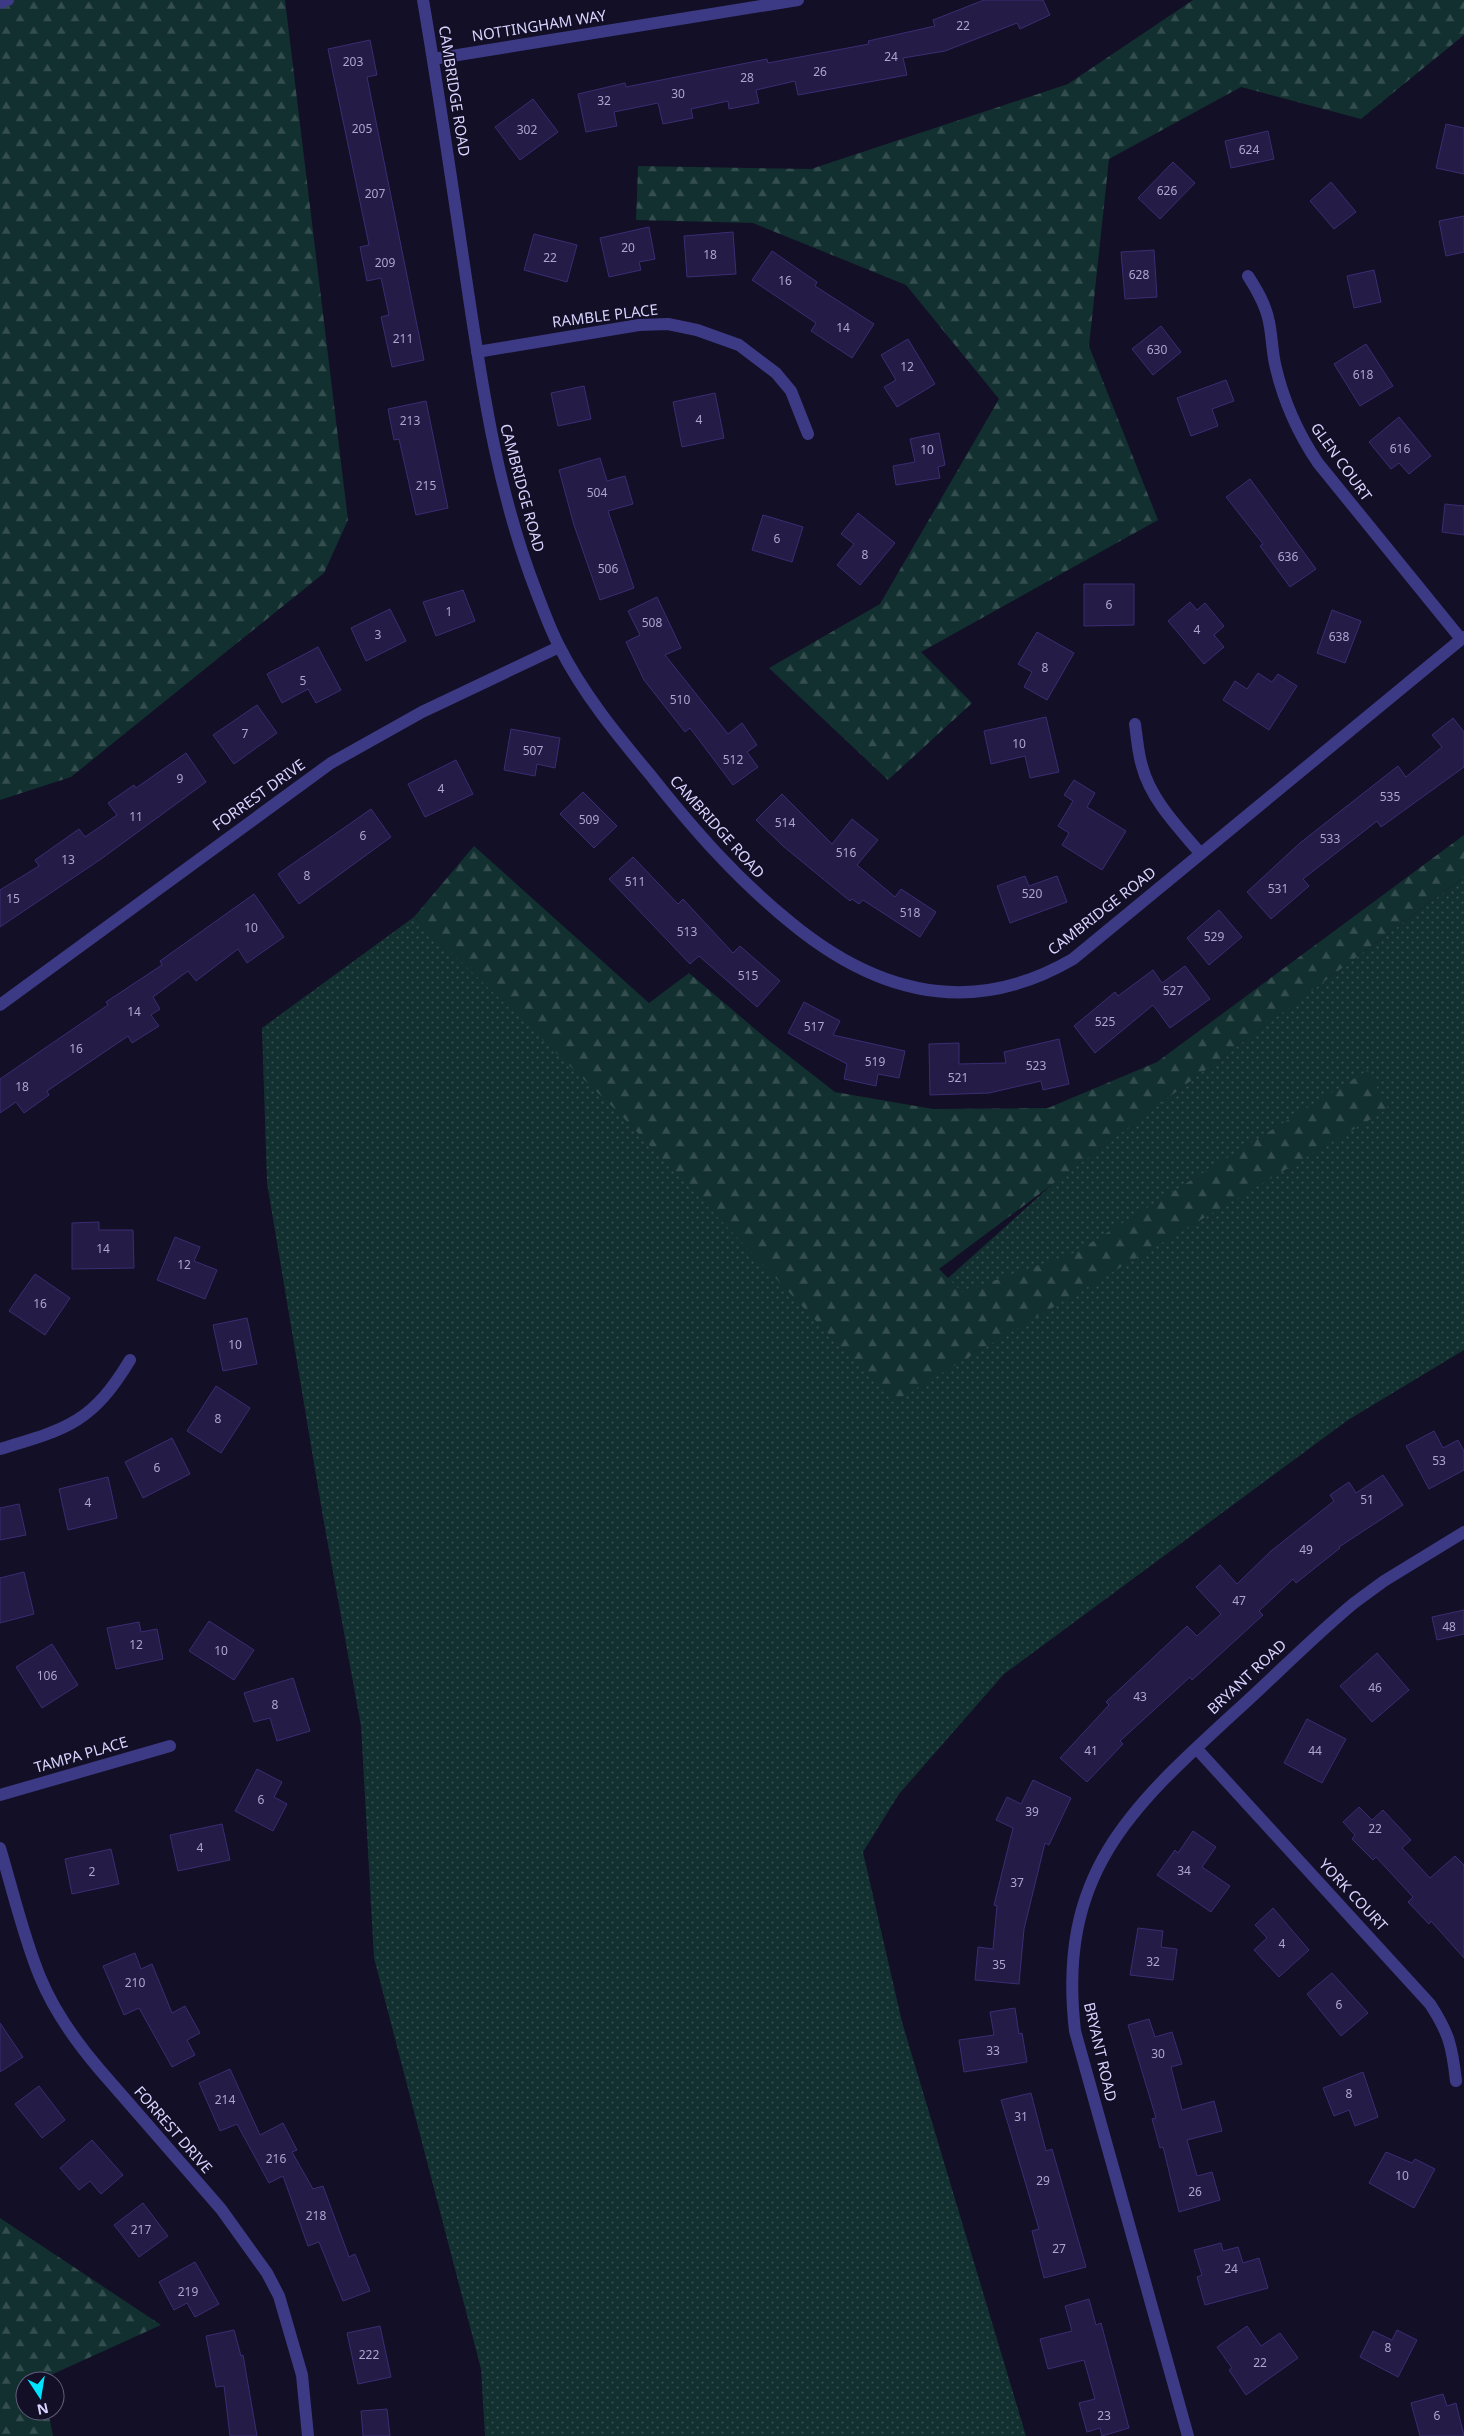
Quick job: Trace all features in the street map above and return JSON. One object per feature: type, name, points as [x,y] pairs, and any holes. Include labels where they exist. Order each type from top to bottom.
[{"type":"street","points":[[0,3],[8,0]]},
{"type":"street","name":"CAMBRIDGE ROAD","points":[[423,0],[489,428],[510,518],[559,647],[617,734],[700,836],[733,872],[782,916],[824,948],[864,972],[890,982],[931,991],[999,989],[1050,973],[1073,959],[1462,638]]},
{"type":"street","name":"NOTTINGHAM WAY","points":[[433,59],[798,0]]},
{"type":"street","name":"GLEN COURT","points":[[1248,276],[1261,297],[1269,320],[1274,362],[1286,405],[1303,441],[1330,479],[1462,638]]},
{"type":"street","name":"RAMBLE PLACE","points":[[477,352],[638,325],[668,324],[697,330],[739,345],[776,373],[791,391],[808,434]]},
{"type":"street","name":"FORREST DRIVE","points":[[0,1005],[331,763],[394,726],[559,647]]},
{"type":"street","points":[[1135,724],[1142,766],[1150,788],[1163,809],[1200,853]]},
{"type":"street","points":[[0,1449],[47,1435],[79,1420],[97,1407],[113,1388],[130,1360]]},
{"type":"street","name":"BRYANT ROAD","points":[[1188,2436],[1082,2059],[1071,1997],[1071,1966],[1082,1908],[1103,1857],[1142,1801],[1196,1748],[1354,1603],[1392,1576],[1464,1532]]},
{"type":"street","name":"TAMPA PLACE","points":[[0,1795],[170,1746]]},
{"type":"street","name":"YORK COURT","points":[[1196,1748],[1430,2004],[1447,2029],[1453,2051],[1456,2081]]},
{"type":"street","name":"FORREST DRIVE","points":[[0,1848],[40,1976],[80,2047],[230,2221],[267,2273],[279,2296],[302,2375],[308,2436]]},
{"type":"green space","points":[[0,0],[285,0],[348,520],[324,573],[71,777],[0,800]]},
{"type":"green space","points":[[1193,0],[1464,0],[1464,35],[1361,119],[1241,87],[1109,159],[1089,346],[1158,520],[921,652],[972,703],[888,780],[769,668],[880,604],[999,399],[906,285],[753,223],[636,220],[638,166],[811,169],[1068,84]]},
{"type":"green space","points":[[1464,835],[1464,877],[939,1269],[962,1292],[1076,1252],[1368,1070],[1388,1109],[893,1402],[620,1114],[414,917],[474,846],[649,1003],[689,973],[767,1039],[835,1092],[933,1109],[1048,1108],[1157,1062]]},
{"type":"green space","points":[[1464,877],[1464,1350],[1348,1420],[1004,1674],[899,1794],[863,1852],[902,2022],[1026,2436],[485,2436],[481,2369],[374,1958],[361,1726],[323,1517],[267,1183],[262,1028],[414,917],[435,936],[917,1306],[1056,1181]]},
{"type":"green space","points":[[0,2218],[161,2325],[60,2371],[15,2371],[15,2421],[50,2421],[53,2436],[0,2436]]},
{"type":"building","points":[[984,0],[1043,0],[1050,15],[1020,29],[1017,23],[945,51],[903,58],[907,75],[798,95],[795,81],[756,90],[759,103],[729,109],[728,101],[691,109],[693,118],[663,124],[658,103],[614,112],[617,126],[586,132],[578,94],[625,83],[626,87],[767,59],[768,63],[869,44],[868,41],[935,26],[933,20]]},
{"type":"building","points":[[370,40],[377,75],[367,77],[424,360],[392,367],[381,317],[389,315],[381,278],[367,281],[360,247],[369,245],[328,49]]},
{"type":"building","points":[[533,99],[558,132],[520,160],[495,127]]},
{"type":"building","points":[[1446,124],[1464,128],[1464,174],[1436,168]]},
{"type":"building","points":[[1268,131],[1274,159],[1231,168],[1225,141]]},
{"type":"building","points":[[1173,162],[1195,183],[1160,219],[1138,198]]},
{"type":"building","points":[[1331,182],[1356,212],[1334,229],[1310,201]]},
{"type":"building","points":[[1464,216],[1464,252],[1446,256],[1439,221]]},
{"type":"building","points":[[649,227],[655,259],[639,262],[641,270],[609,277],[600,238]]},
{"type":"building","points":[[733,232],[736,274],[687,277],[684,236]]},
{"type":"building","points":[[534,234],[577,245],[567,282],[524,270]]},
{"type":"building","points":[[1154,250],[1157,297],[1125,299],[1121,252]]},
{"type":"building","points":[[772,251],[817,282],[815,286],[874,324],[852,358],[811,331],[816,323],[752,280]]},
{"type":"building","points":[[1374,270],[1381,302],[1354,308],[1347,276]]},
{"type":"building","points":[[1161,326],[1181,352],[1153,375],[1132,349]]},
{"type":"building","points":[[908,339],[935,384],[897,407],[884,387],[896,380],[881,355]]},
{"type":"building","points":[[1366,344],[1393,386],[1360,406],[1334,364]]},
{"type":"building","points":[[1226,380],[1234,401],[1212,409],[1218,426],[1191,436],[1177,398]]},
{"type":"building","points":[[584,386],[591,419],[558,426],[551,393]]},
{"type":"building","points":[[715,393],[724,438],[682,447],[673,402]]},
{"type":"building","points":[[426,401],[448,508],[416,515],[399,439],[394,440],[388,409]]},
{"type":"building","points":[[1399,417],[1431,456],[1409,474],[1399,463],[1391,469],[1369,442]]},
{"type":"building","points":[[939,433],[945,465],[938,467],[940,478],[896,485],[893,466],[915,462],[910,439]]},
{"type":"building","points":[[600,458],[607,481],[625,476],[633,504],[608,511],[634,588],[600,600],[574,525],[559,470]]},
{"type":"building","points":[[1250,479],[1316,569],[1290,587],[1260,546],[1263,544],[1226,497]]},
{"type":"building","points":[[1445,504],[1464,506],[1464,535],[1442,532]]},
{"type":"building","points":[[858,513],[895,543],[860,585],[837,565],[854,544],[841,534]]},
{"type":"building","points":[[763,515],[803,527],[792,562],[752,550]]},
{"type":"building","points":[[1084,584],[1134,584],[1134,625],[1084,626]]},
{"type":"building","points":[[463,590],[475,621],[436,636],[423,602]]},
{"type":"building","points":[[657,597],[681,648],[665,655],[728,734],[742,723],[757,745],[747,752],[758,767],[733,785],[690,728],[685,732],[644,680],[626,642],[640,635],[628,611]]},
{"type":"building","points":[[1190,602],[1197,610],[1205,603],[1224,626],[1214,635],[1224,647],[1204,664],[1168,621]]},
{"type":"building","points":[[390,609],[406,641],[366,661],[351,628]]},
{"type":"building","points":[[1332,610],[1361,621],[1345,663],[1317,653]]},
{"type":"building","points":[[1037,632],[1074,653],[1047,700],[1024,687],[1032,672],[1018,664]]},
{"type":"building","points":[[318,647],[341,690],[316,703],[308,689],[282,703],[267,674]]},
{"type":"building","points":[[1258,673],[1272,682],[1278,674],[1297,686],[1269,730],[1223,700],[1235,681],[1247,689]]},
{"type":"building","points":[[257,705],[277,733],[234,764],[213,735]]},
{"type":"building","points":[[1046,717],[1059,772],[1030,778],[1025,756],[991,764],[984,731]]},
{"type":"building","points":[[1453,718],[1464,732],[1464,767],[1381,827],[1377,821],[1303,879],[1309,886],[1271,919],[1247,892],[1300,843],[1398,766],[1406,777],[1442,747],[1432,735]]},
{"type":"building","points":[[511,729],[560,738],[555,768],[537,764],[535,776],[504,770]]},
{"type":"building","points":[[186,753],[206,782],[101,859],[0,927],[0,890],[39,866],[35,860],[79,829],[85,837],[117,815],[108,803],[134,785],[136,788]]},
{"type":"building","points":[[456,760],[473,794],[425,817],[408,784]]},
{"type":"building","points":[[1074,780],[1095,793],[1087,807],[1126,831],[1102,870],[1062,845],[1069,833],[1058,826],[1073,801],[1064,795]]},
{"type":"building","points":[[583,792],[617,826],[594,848],[560,814]]},
{"type":"building","points":[[782,794],[832,844],[852,819],[878,840],[857,865],[895,897],[901,889],[936,912],[920,937],[863,900],[859,904],[852,899],[850,901],[783,846],[756,820]]},
{"type":"building","points":[[371,809],[391,837],[299,904],[278,874]]},
{"type":"building","points":[[633,857],[678,904],[683,899],[733,953],[740,946],[780,981],[757,1007],[699,956],[690,964],[609,879]]},
{"type":"building","points":[[1025,876],[1029,886],[1057,876],[1067,902],[1010,923],[997,886]]},
{"type":"building","points":[[254,894],[284,937],[247,963],[238,949],[196,981],[188,971],[153,997],[160,1009],[151,1015],[159,1026],[132,1043],[128,1036],[47,1091],[49,1095],[24,1113],[16,1102],[0,1113],[0,1079],[108,1005],[106,1002],[162,965],[160,961]]},
{"type":"building","points":[[1219,910],[1242,937],[1209,965],[1187,938]]},
{"type":"building","points":[[1185,966],[1210,999],[1170,1028],[1153,1005],[1095,1053],[1074,1026],[1115,992],[1118,996],[1153,970],[1162,983]]},
{"type":"building","points":[[804,1002],[840,1021],[833,1035],[905,1051],[899,1078],[878,1074],[876,1086],[844,1079],[847,1064],[788,1033]]},
{"type":"building","points":[[1059,1039],[1069,1084],[1043,1090],[1041,1081],[989,1093],[930,1095],[929,1044],[959,1043],[959,1064],[1006,1063],[1004,1052]]},
{"type":"building","points":[[99,1222],[99,1230],[133,1230],[134,1268],[72,1269],[72,1223]]},
{"type":"building","points":[[175,1237],[200,1247],[194,1261],[217,1270],[205,1299],[157,1280]]},
{"type":"building","points":[[35,1274],[70,1298],[45,1335],[9,1311]]},
{"type":"building","points":[[247,1318],[257,1364],[223,1371],[213,1325]]},
{"type":"building","points":[[216,1386],[250,1408],[221,1453],[187,1431]]},
{"type":"building","points":[[1434,1431],[1443,1448],[1458,1440],[1464,1451],[1464,1470],[1429,1489],[1406,1446]]},
{"type":"building","points":[[172,1438],[190,1474],[143,1498],[125,1462]]},
{"type":"building","points":[[1383,1475],[1403,1505],[1339,1547],[1296,1583],[1293,1579],[1259,1611],[1263,1615],[1192,1680],[1190,1677],[1120,1741],[1123,1744],[1087,1782],[1060,1758],[1109,1705],[1106,1702],[1187,1626],[1197,1636],[1221,1614],[1196,1587],[1220,1565],[1237,1584],[1271,1551],[1334,1501],[1330,1495],[1349,1482],[1356,1493]]},
{"type":"building","points":[[108,1477],[117,1518],[68,1530],[59,1489]]},
{"type":"building","points":[[19,1504],[26,1535],[0,1540],[0,1508]]},
{"type":"building","points":[[24,1572],[34,1614],[0,1623],[0,1578]]},
{"type":"building","points":[[1464,1610],[1464,1634],[1437,1640],[1432,1617]]},
{"type":"building","points":[[209,1621],[254,1650],[234,1680],[189,1651]]},
{"type":"building","points":[[139,1622],[141,1632],[157,1629],[163,1659],[116,1669],[107,1628]]},
{"type":"building","points":[[52,1644],[78,1685],[42,1708],[16,1667]]},
{"type":"building","points":[[1377,1653],[1409,1690],[1372,1722],[1340,1686]]},
{"type":"building","points":[[293,1678],[310,1731],[277,1741],[270,1718],[254,1722],[244,1693]]},
{"type":"building","points":[[1307,1719],[1346,1739],[1322,1783],[1284,1763]]},
{"type":"building","points":[[257,1769],[282,1782],[274,1797],[287,1804],[273,1831],[235,1811]]},
{"type":"building","points":[[1033,1780],[1071,1798],[1049,1845],[1045,1843],[1024,1929],[1019,1984],[975,1980],[978,1947],[993,1949],[997,1906],[994,1905],[1013,1828],[996,1820],[1007,1797],[1021,1804]]},
{"type":"building","points":[[1359,1807],[1372,1820],[1383,1810],[1411,1840],[1402,1848],[1430,1878],[1455,1856],[1464,1865],[1464,1958],[1431,1921],[1429,1924],[1408,1902],[1413,1897],[1376,1857],[1373,1860],[1352,1839],[1355,1835],[1343,1822]]},
{"type":"building","points":[[222,1824],[230,1860],[178,1871],[170,1835]]},
{"type":"building","points":[[1193,1831],[1216,1847],[1202,1867],[1230,1886],[1211,1912],[1157,1875],[1175,1850],[1178,1853]]},
{"type":"building","points":[[111,1849],[119,1884],[72,1894],[65,1859]]},
{"type":"building","points":[[1273,1908],[1309,1950],[1279,1977],[1254,1950],[1267,1938],[1255,1925]]},
{"type":"building","points":[[1138,1928],[1163,1931],[1161,1947],[1177,1949],[1173,1980],[1130,1975]]},
{"type":"building","points":[[135,1953],[141,1969],[152,1964],[172,2013],[185,2006],[200,2033],[187,2040],[195,2055],[172,2067],[139,2008],[124,2015],[103,1966]]},
{"type":"building","points":[[1332,1973],[1368,2013],[1341,2036],[1307,1994]]},
{"type":"building","points":[[1015,2008],[1019,2034],[1022,2033],[1027,2062],[964,2072],[959,2040],[994,2035],[990,2012]]},
{"type":"building","points":[[1149,2019],[1155,2037],[1172,2032],[1182,2064],[1171,2067],[1182,2110],[1214,2101],[1222,2131],[1187,2140],[1197,2176],[1212,2172],[1220,2200],[1179,2212],[1163,2147],[1160,2148],[1152,2119],[1156,2118],[1128,2025]]},
{"type":"building","points":[[0,2023],[23,2057],[0,2072]]},
{"type":"building","points":[[230,2069],[260,2135],[283,2123],[297,2150],[292,2152],[313,2189],[323,2186],[349,2257],[355,2254],[370,2291],[343,2301],[319,2242],[308,2246],[283,2176],[269,2183],[237,2124],[220,2131],[199,2083]]},
{"type":"building","points":[[1363,2072],[1378,2117],[1355,2126],[1349,2110],[1334,2116],[1323,2088]]},
{"type":"building","points":[[39,2086],[65,2120],[42,2138],[15,2104]]},
{"type":"building","points":[[1031,2093],[1046,2151],[1052,2149],[1086,2267],[1044,2278],[1032,2231],[1039,2229],[1001,2100]]},
{"type":"building","points":[[92,2140],[123,2175],[101,2194],[90,2181],[79,2190],[60,2168]]},
{"type":"building","points":[[1386,2152],[1412,2163],[1415,2159],[1435,2169],[1414,2208],[1369,2183]]},
{"type":"building","points":[[143,2203],[168,2236],[139,2257],[114,2225]]},
{"type":"building","points":[[1221,2243],[1223,2251],[1238,2247],[1243,2263],[1259,2258],[1268,2288],[1205,2305],[1197,2277],[1202,2275],[1194,2250]]},
{"type":"building","points":[[195,2262],[219,2304],[195,2317],[187,2303],[174,2310],[159,2282]]},
{"type":"building","points":[[1089,2299],[1096,2325],[1101,2323],[1129,2428],[1102,2436],[1100,2428],[1087,2432],[1079,2403],[1095,2399],[1084,2360],[1048,2369],[1040,2339],[1072,2331],[1065,2306]]},
{"type":"building","points":[[380,2326],[391,2377],[358,2384],[347,2333]]},
{"type":"building","points":[[1247,2326],[1261,2346],[1280,2333],[1298,2358],[1246,2395],[1229,2370],[1232,2368],[1217,2347]]},
{"type":"building","points":[[234,2330],[241,2356],[243,2355],[257,2436],[230,2436],[224,2386],[216,2387],[206,2336]]},
{"type":"building","points":[[1397,2330],[1417,2340],[1398,2377],[1360,2357],[1373,2331],[1392,2340]]},
{"type":"building","points":[[1443,2394],[1447,2406],[1456,2403],[1464,2436],[1420,2436],[1411,2403]]},
{"type":"building","points":[[387,2409],[390,2436],[363,2436],[361,2411]]}]
